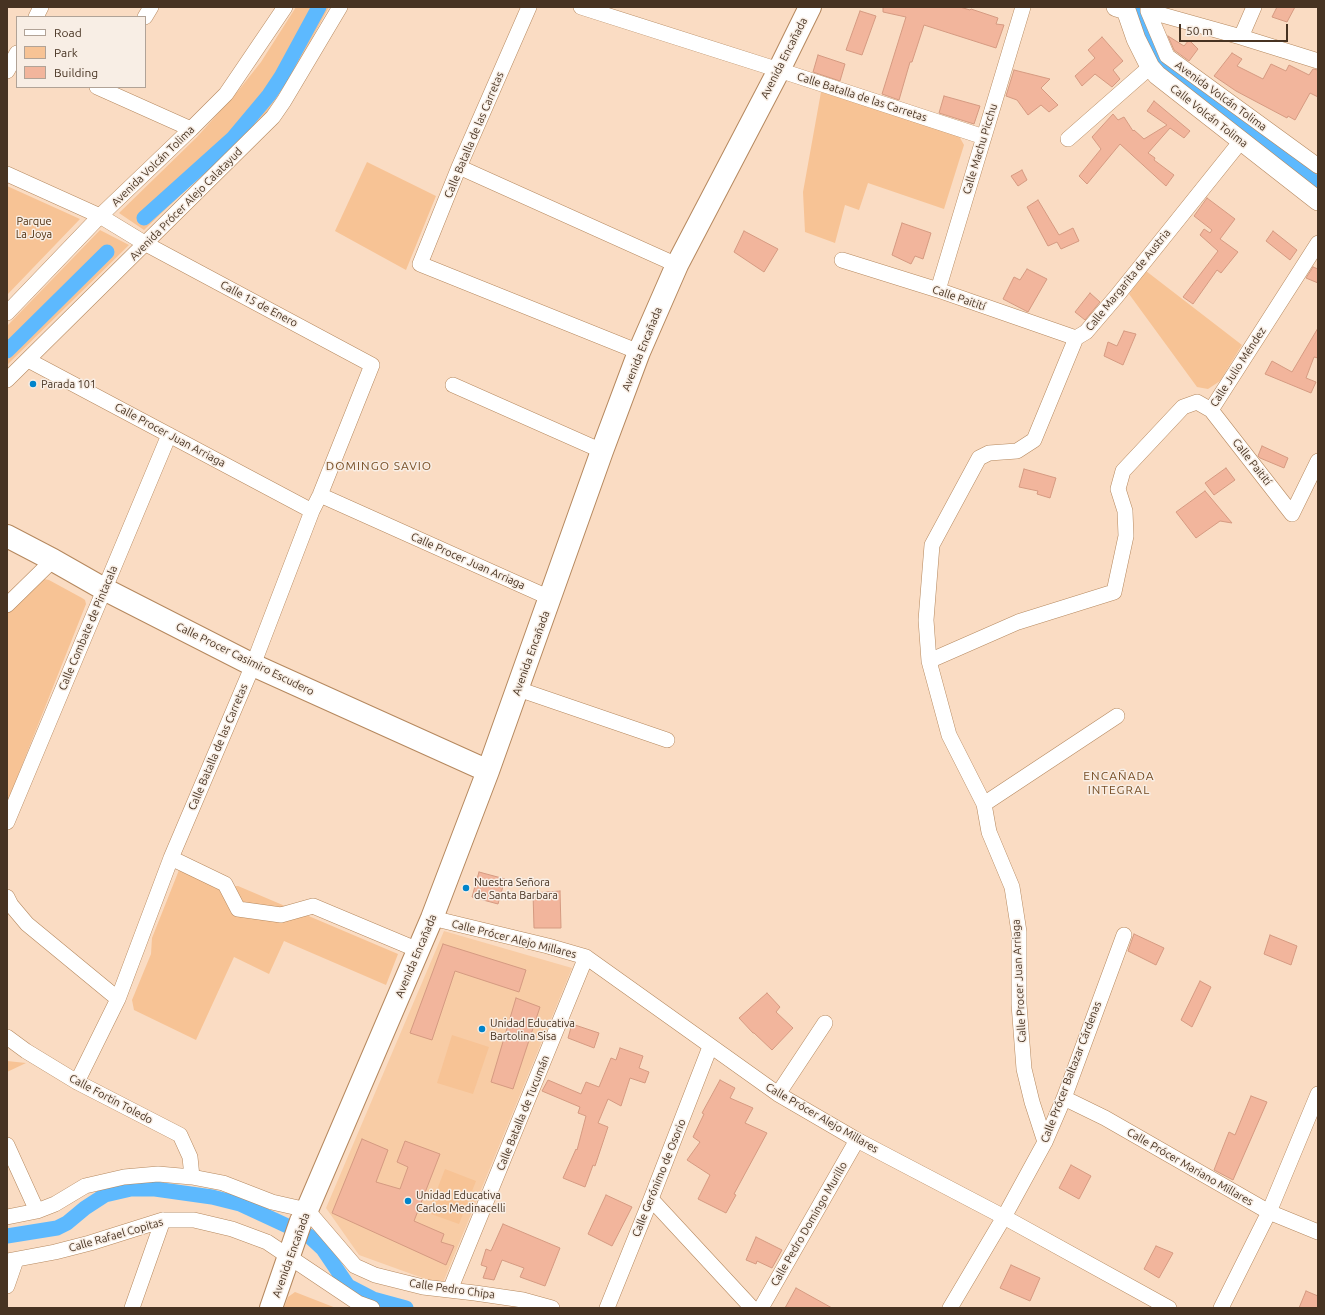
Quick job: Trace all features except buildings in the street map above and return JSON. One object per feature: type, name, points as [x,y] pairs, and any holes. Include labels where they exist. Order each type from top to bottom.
[{"type":"main road","name":"Avenida Encañada","points":[[272,1308],[290,1252],[304,1216],[432,918],[518,689],[602,451],[639,352],[677,265],[779,70],[810,7]]},
{"type":"main road","name":"Calle Procer Casimiro Escudero","points":[[7,536],[104,589],[252,665],[488,771]]},
{"type":"street","points":[[36,16],[41,7]]},
{"type":"street","points":[[146,16],[151,7]]},
{"type":"street","name":"Avenida Volcán Tolima","points":[[7,313],[100,216],[226,94],[285,7]]},
{"type":"street","name":"Avenida Prócer Alejo Calatayud","points":[[7,380],[273,117],[340,7]]},
{"type":"street","name":"Calle Batalla de las Carretas","points":[[529,7],[459,167],[420,264],[639,352]]},
{"type":"street","name":"Calle Batalla de las Carretas","points":[[581,7],[984,137]]},
{"type":"street","name":"Calle Machu Picchu","points":[[938,290],[1023,7]]},
{"type":"street","points":[[1241,37],[1254,7]]},
{"type":"street","name":"Calle Volcán Tolima","points":[[1122,8],[1150,67],[1157,75],[1318,201]]},
{"type":"street","points":[[1148,9],[1318,61]]},
{"type":"street","name":"Avenida Volcán Tolima","points":[[1148,9],[1167,56],[1318,166]]},
{"type":"street","points":[[7,48],[16,52]]},
{"type":"street","points":[[7,71],[16,55]]},
{"type":"street","points":[[1068,139],[1150,67]]},
{"type":"street","points":[[101,88],[191,129]]},
{"type":"street","name":"Calle Margarita de Austria","points":[[932,545],[979,458],[989,453],[1017,451],[1034,440],[1076,338],[1086,332],[1116,297],[1241,141]]},
{"type":"street","points":[[459,167],[677,265]]},
{"type":"street","name":"Calle 15 de Enero","points":[[7,174],[100,216],[146,244],[372,365]]},
{"type":"street","name":"Calle Julio Méndez","points":[[928,661],[1018,622],[1114,592],[1126,536],[1125,511],[1118,489],[1123,471],[1183,407],[1197,402],[1211,410],[1318,243]]},
{"type":"street","name":"Calle Paitití","points":[[842,260],[938,290],[1076,338]]},
{"type":"street","name":"Calle Procer Juan Arriaga","points":[[28,360],[312,511]]},
{"type":"street","name":"Calle Batalla de las Carretas","points":[[77,1082],[118,1000],[171,858],[252,665],[312,511],[320,495],[372,365]]},
{"type":"street","points":[[453,385],[602,451]]},
{"type":"street","name":"Calle Paitití","points":[[1211,410],[1292,514],[1318,461]]},
{"type":"street","name":"Calle Combate de Pintacala","points":[[7,822],[169,435]]},
{"type":"street","name":"Calle Procer Juan Arriaga","points":[[320,495],[550,598]]},
{"type":"street","name":"Calle Procer Juan Arriaga","points":[[932,545],[926,620],[928,661],[949,736],[984,804],[990,832],[1012,887],[1019,932],[1019,1004],[1024,1068],[1032,1102],[1045,1142]]},
{"type":"street","points":[[7,605],[53,560]]},
{"type":"street","points":[[518,689],[667,740]]},
{"type":"street","points":[[984,804],[1117,716]]},
{"type":"street","points":[[171,858],[225,884],[238,909],[282,915],[313,906],[418,950]]},
{"type":"street","points":[[7,897],[27,924],[118,1000]]},
{"type":"street","name":"Calle Prócer Alejo Millares","points":[[432,918],[548,946],[586,957],[710,1047],[778,1094],[857,1140],[1004,1217],[1169,1308]]},
{"type":"street","name":"Calle Prócer Baltazar Cárdenas","points":[[950,1308],[1004,1217],[1045,1142],[1064,1098],[1124,935]]},
{"type":"street","name":"Calle Batalla de Tucumán","points":[[450,1290],[586,957]]},
{"type":"street","points":[[778,1094],[825,1023]]},
{"type":"street","name":"Calle Fortin Toledo","points":[[7,1037],[26,1051],[77,1082],[180,1135],[190,1157],[192,1177]]},
{"type":"street","name":"Calle Gerónimo de Osorio","points":[[607,1308],[652,1199],[710,1047]]},
{"type":"street","points":[[7,1051],[26,1051]]},
{"type":"street","points":[[1221,1308],[1269,1212],[1318,1094]]},
{"type":"street","name":"Calle Prócer Mariano Millares","points":[[1064,1098],[1106,1118],[1269,1212],[1318,1232]]},
{"type":"street","name":"Calle Pedro Domingo Murillo","points":[[761,1308],[857,1140]]},
{"type":"street","points":[[7,1145],[37,1212]]},
{"type":"street","points":[[7,1217],[37,1212],[55,1204],[85,1186],[124,1177],[158,1174],[192,1177],[224,1183],[304,1216]]},
{"type":"street","points":[[652,1199],[752,1308]]},
{"type":"street","name":"Calle Pedro Chipa","points":[[304,1216],[355,1266],[375,1275],[423,1287],[523,1300],[552,1308]]},
{"type":"street","points":[[132,1308],[163,1220]]},
{"type":"street","name":"Calle Rafael Copitas","points":[[11,1261],[90,1243],[163,1220],[194,1220],[232,1229],[290,1252],[358,1303],[372,1308]]},
{"type":"street","points":[[7,1286],[11,1261]]},
{"type":"shaded area","points":[[444,931],[572,968],[442,1285],[359,1255],[326,1208]]},
{"type":"green space","points":[[296,7],[329,7],[299,62],[267,112],[144,230],[119,213],[197,137],[238,91],[261,62]]},
{"type":"green space","points":[[821,92],[959,136],[964,145],[944,209],[868,183],[859,210],[845,205],[835,243],[805,232],[803,192]]},
{"type":"green space","points":[[367,162],[436,196],[406,270],[335,231]]},
{"type":"green space","name":"Parque La Joya","points":[[7,186],[80,219],[7,295]]},
{"type":"green space","points":[[100,230],[129,245],[7,365],[7,326]]},
{"type":"green space","points":[[1146,271],[1242,345],[1220,381],[1208,389],[1197,387],[1129,294]]},
{"type":"green space","points":[[44,579],[49,580],[82,598],[85,600],[86,604],[7,803],[7,612]]},
{"type":"green space","points":[[179,870],[220,887],[238,886],[398,954],[386,985],[284,941],[269,974],[234,957],[196,1040],[134,1010],[132,1000],[151,954],[152,938]]},
{"type":"green space","points":[[452,1035],[489,1047],[473,1094],[437,1083]]},
{"type":"green space","points":[[7,1061],[26,1063],[7,1072]]},
{"type":"green space","points":[[445,1169],[476,1181],[459,1224],[428,1213]]},
{"type":"green space","points":[[295,1292],[336,1308],[284,1308],[288,1297]]},
{"type":"waterway","points":[[144,218],[233,138],[269,95],[281,77],[319,7]]},
{"type":"waterway","points":[[1137,7],[1154,57],[1318,185]]},
{"type":"waterway","points":[[7,351],[107,252]]},
{"type":"waterway","points":[[7,1236],[57,1228],[67,1223],[85,1208],[105,1195],[131,1189],[155,1189],[212,1197],[240,1204],[309,1236],[323,1249],[348,1286],[373,1299],[406,1308]]},
{"type":"place","name":"Parada 101","points":[[33,384]]},
{"type":"place","name":"Nuestra Señora de Santa Barbara","points":[[466,888]]},
{"type":"place","name":"Unidad Educativa Bartolina Sisa","points":[[482,1029]]},
{"type":"place","name":"Unidad Educativa Carlos Medinacelli","points":[[408,1201]]},
{"type":"district","name":"DOMINGO SAVIO","points":[[379,466]]},
{"type":"district","name":"ENCAÑADA INTEGRAL","points":[[1119,783]]}]
